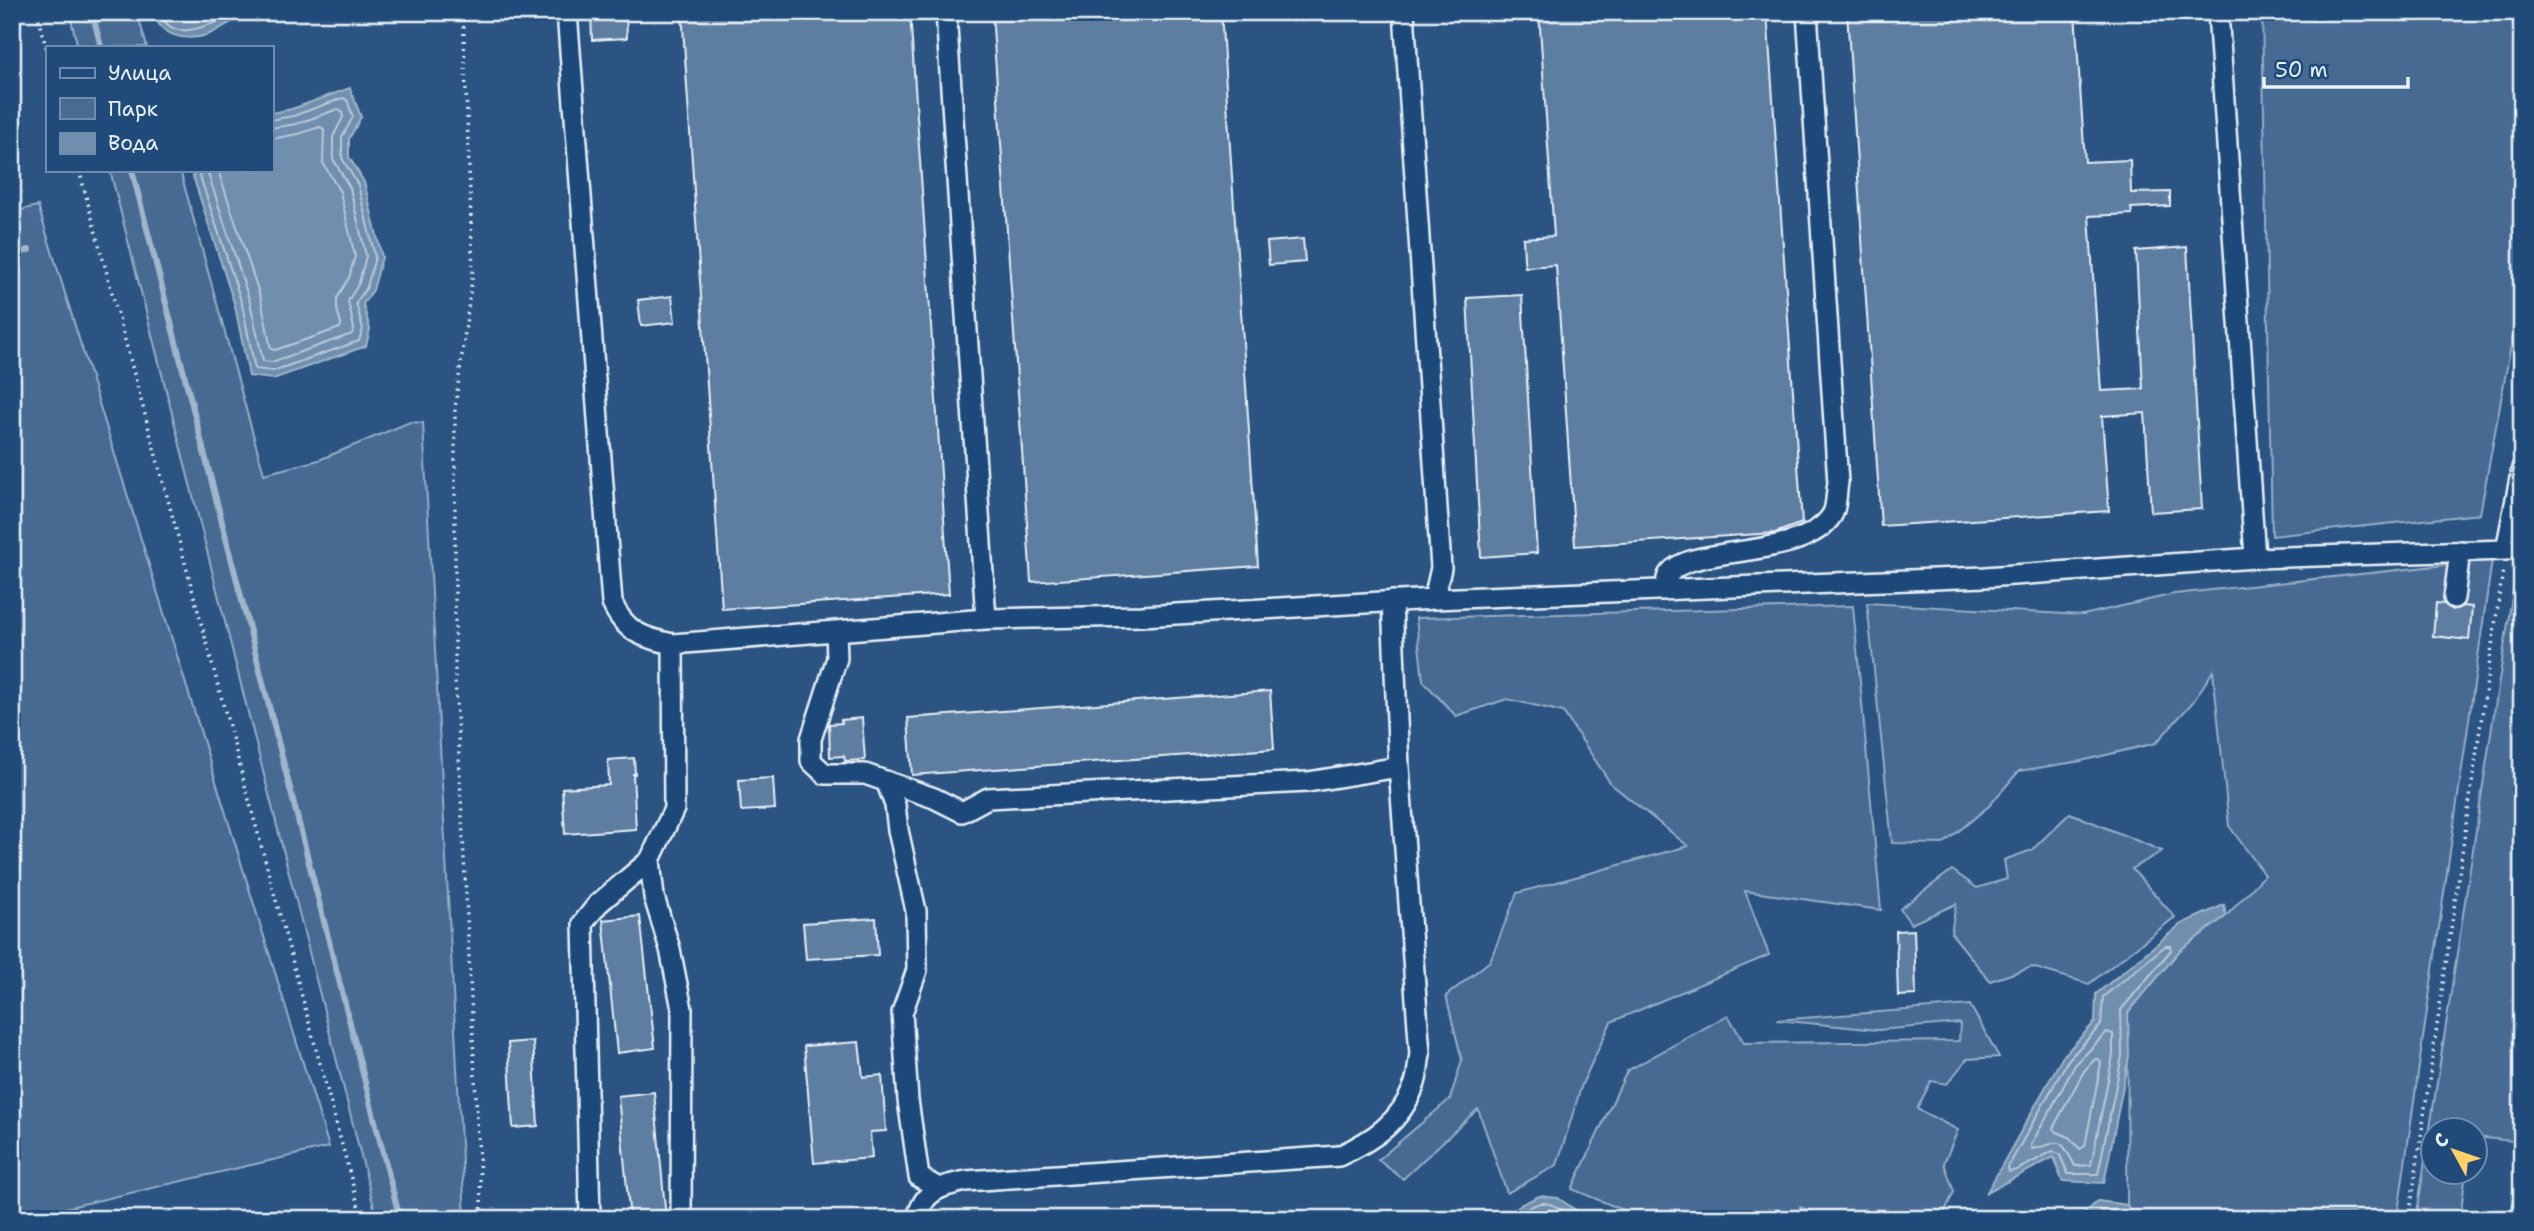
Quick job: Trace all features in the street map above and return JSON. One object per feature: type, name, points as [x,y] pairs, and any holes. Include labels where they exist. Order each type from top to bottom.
[{"type":"lane","points":[[567,12],[612,603],[620,622],[647,639],[673,643],[986,619],[1142,616],[1434,599],[1985,578],[2255,558],[2506,550],[2522,468]]},
{"type":"lane","points":[[946,12],[986,619]]},
{"type":"lane","points":[[1405,12],[1441,568],[1434,599]]},
{"type":"lane","points":[[1665,590],[1668,574],[1684,562],[1794,541],[1817,530],[1833,514],[1838,483],[1807,12]]},
{"type":"lane","points":[[2218,12],[2255,558]]},
{"type":"lane","points":[[2454,598],[2460,551]]},
{"type":"lane","points":[[917,1219],[919,1209],[937,1187],[966,1181],[1339,1156],[1373,1140],[1398,1116],[1415,1086],[1420,1054],[1399,767],[1392,601]]},
{"type":"lane","points":[[836,631],[836,658],[811,739],[811,761],[825,774],[865,774],[934,798],[962,812],[988,798],[1308,782],[1399,767]]},
{"type":"lane","points":[[590,1219],[583,923],[598,904],[650,860],[674,810],[673,643]]},
{"type":"lane","points":[[886,781],[895,804],[916,911],[917,970],[902,1013],[908,1100],[919,1177],[937,1187]]},
{"type":"lane","points":[[650,860],[654,897],[670,949],[682,1009],[681,1219]]},
{"type":"path","points":[[37,12],[46,47]]},
{"type":"path","points":[[463,12],[473,271],[455,408],[455,676],[482,1219]]},
{"type":"path","points":[[80,172],[362,1219]]},
{"type":"path","points":[[2409,1219],[2506,550]]},
{"type":"green space","points":[[69,12],[137,12],[147,46],[78,46]]},
{"type":"green space","points":[[2262,12],[2522,12],[2522,285],[2480,514],[2272,536]]},
{"type":"green space","points":[[111,172],[181,172],[264,474],[319,460],[410,422],[423,423],[465,1219],[377,1219]]},
{"type":"green space","points":[[38,206],[329,1147],[57,1210],[59,1219],[12,1219],[12,212]]},
{"type":"green space","points":[[2522,532],[2522,1142],[2488,1138],[2488,1116],[2432,1116]]},
{"type":"green space","points":[[2492,560],[2397,1219],[2354,1219],[2354,1213],[2298,1213],[2297,1219],[2136,1219],[2127,1205],[2128,1013],[2179,951],[2226,916],[2265,875],[2229,826],[2213,671],[2193,702],[2156,743],[2081,761],[2019,771],[1989,806],[1943,844],[1892,843],[1867,603],[2083,615],[2174,594]]},
{"type":"green space","points":[[1853,606],[1881,910],[1745,891],[1769,955],[1611,1022],[1582,1084],[1557,1165],[1507,1193],[1478,1109],[1403,1179],[1378,1160],[1450,1099],[1462,1060],[1446,996],[1490,961],[1517,893],[1688,846],[1611,784],[1563,712],[1507,699],[1456,716],[1423,681],[1416,618]]},
{"type":"green space","points":[[2070,813],[2162,851],[2132,869],[2175,917],[2089,984],[2032,967],[1990,981],[1951,933],[1956,904],[1911,924],[1900,909],[1952,870],[1977,888],[2007,879],[2004,860],[2032,850]]},
{"type":"green space","points":[[1970,1005],[1999,1057],[1967,1059],[1947,1084],[1931,1081],[1917,1109],[1958,1130],[1944,1163],[1954,1192],[1941,1219],[1831,1219],[1800,1207],[1802,1219],[1645,1219],[1572,1189],[1627,1071],[1728,1015],[1744,1043],[1959,1041],[1960,1023],[1878,1030],[1777,1020]]},
{"type":"green space","points":[[2421,1186],[2464,1186],[2460,1219],[2416,1219]]},
{"type":"water","points":[[153,12],[269,12],[232,22],[207,35],[190,38],[167,32],[156,20]]},
{"type":"water","points":[[350,88],[361,117],[349,139],[349,157],[364,182],[382,257],[373,290],[363,304],[370,329],[366,346],[273,379],[249,376],[235,306],[192,172],[273,172],[273,113],[292,109]]},
{"type":"water","points":[[2224,905],[2226,916],[2179,951],[2128,1013],[2129,1056],[2104,1183],[2062,1181],[2054,1157],[1987,1192],[2063,1056],[2095,1022],[2096,994],[2181,924]]},
{"type":"water","points":[[1539,1196],[1558,1198],[1595,1219],[1506,1219],[1520,1205]]},
{"type":"water","points":[[2098,1201],[2127,1205],[2136,1219],[2078,1219]]},
{"type":"building","points":[[591,12],[626,12],[627,38],[592,40]]},
{"type":"building","points":[[682,12],[910,12],[949,594],[722,609]]},
{"type":"building","points":[[992,12],[1221,12],[1258,566],[1031,582]]},
{"type":"building","points":[[1539,12],[1767,12],[1802,523],[1775,533],[1575,546],[1556,265],[1525,267],[1524,259],[1523,238],[1554,236]]},
{"type":"building","points":[[1847,12],[2075,12],[2085,162],[2130,160],[2131,193],[2170,192],[2170,206],[2131,208],[2132,214],[2089,216],[2101,391],[2143,389],[2136,251],[2187,247],[2202,509],[2151,512],[2145,413],[2102,416],[2109,511],[1881,526]]},
{"type":"building","points":[[1303,239],[1305,262],[1269,265],[1267,242]]},
{"type":"building","points":[[1522,295],[1537,553],[1481,557],[1467,298]]},
{"type":"building","points":[[672,296],[675,322],[641,326],[638,300]]},
{"type":"building","points":[[2436,603],[2444,604],[2453,610],[2463,606],[2472,607],[2469,640],[2433,636]]},
{"type":"building","points":[[1270,691],[1274,749],[912,775],[908,718]]},
{"type":"building","points":[[862,718],[865,760],[845,761],[844,756],[830,757],[829,724]]},
{"type":"building","points":[[634,758],[636,829],[565,834],[562,788],[609,785],[608,760]]},
{"type":"building","points":[[773,778],[775,809],[741,811],[739,780]]},
{"type":"building","points":[[640,916],[655,1048],[617,1053],[603,920]]},
{"type":"building","points":[[876,918],[878,955],[806,959],[803,923]]},
{"type":"building","points":[[1914,930],[1916,995],[1898,996],[1896,931]]},
{"type":"building","points":[[533,1041],[538,1126],[513,1128],[508,1043]]},
{"type":"building","points":[[859,1042],[863,1077],[882,1075],[886,1131],[870,1132],[872,1158],[814,1163],[804,1046]]},
{"type":"building","points":[[654,1092],[666,1219],[630,1219],[618,1096]]},
{"type":"waterway","points":[[92,12],[101,46]]},
{"type":"waterway","points":[[133,172],[400,1219]]},
{"type":"waterway","points":[[12,255],[29,250]]}]
